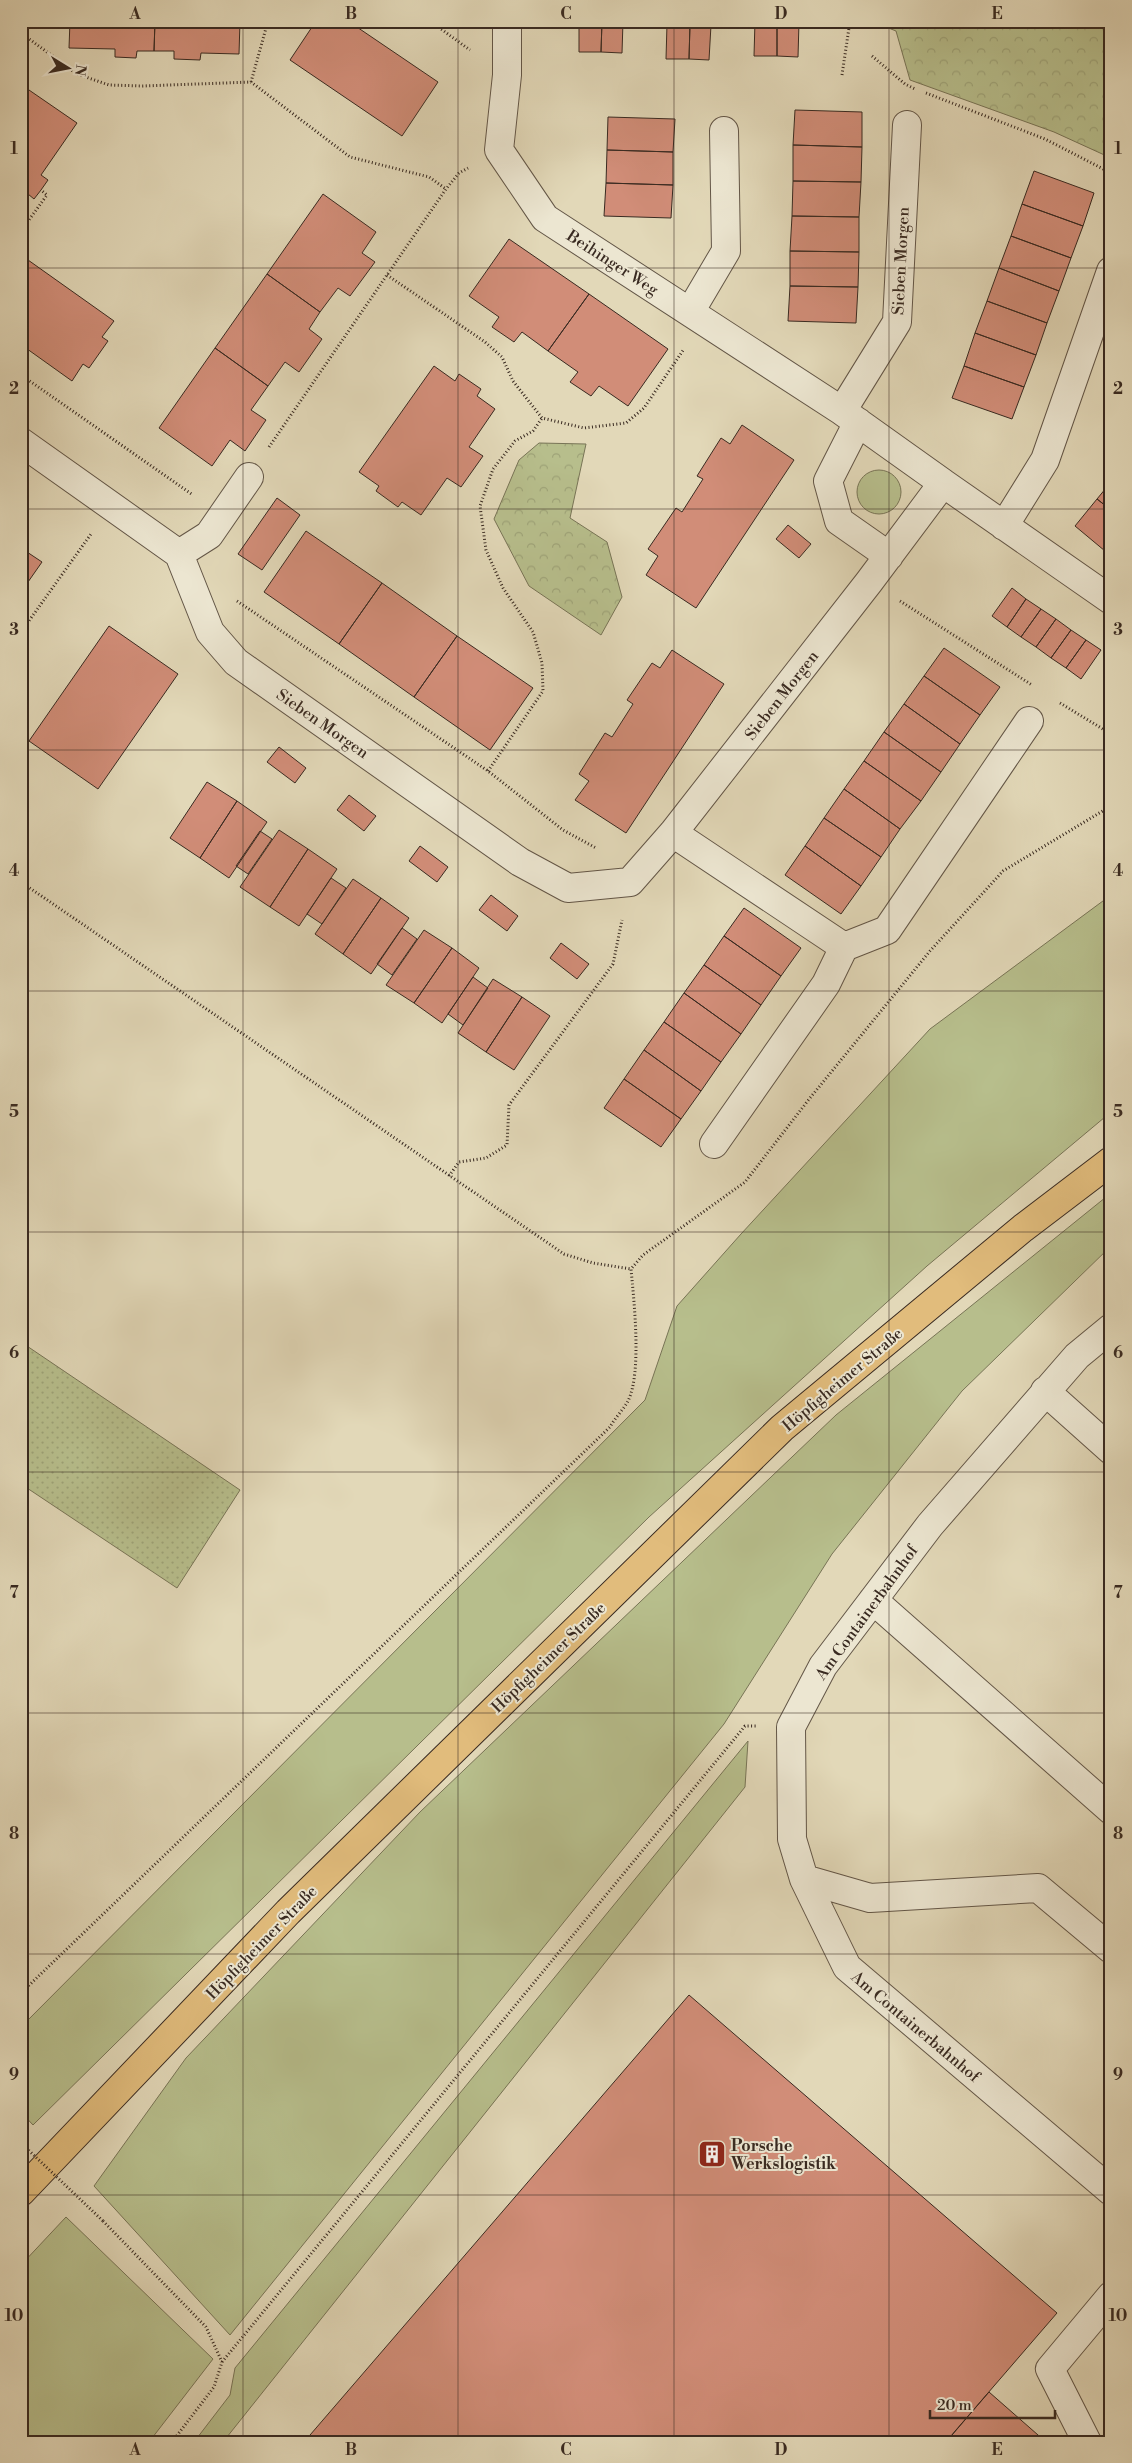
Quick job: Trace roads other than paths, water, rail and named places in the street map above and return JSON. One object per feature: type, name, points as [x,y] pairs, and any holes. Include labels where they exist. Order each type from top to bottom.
[{"type":"main road","name":"Höpfigheimer Straße","points":[[21,2192],[288,1912],[782,1428],[1022,1228],[1111,1161]]},
{"type":"street","name":"Beihinger Weg","points":[[507,21],[506,75],[499,150],[545,218],[850,416]]},
{"type":"street","name":"Sieben Morgen","points":[[889,556],[839,521],[828,481],[850,416],[897,322],[906,125]]},
{"type":"street","points":[[697,316],[726,251],[724,131]]},
{"type":"street","points":[[1004,526],[1045,460],[1111,271]]},
{"type":"street","points":[[850,416],[1111,600]]},
{"type":"street","points":[[21,442],[179,554],[209,535],[249,477]]},
{"type":"street","name":"Sieben Morgen","points":[[179,554],[210,632],[236,662],[520,862],[568,888],[637,874],[673,833],[870,582],[943,483]]},
{"type":"street","points":[[714,1144],[826,984],[844,947],[887,930],[1029,721]]},
{"type":"street","points":[[673,833],[844,947]]},
{"type":"street","name":"Am Containerbahnhof","points":[[1111,1328],[1077,1356],[930,1524],[823,1666],[791,1727],[792,1840],[804,1879],[847,1967],[1111,2191]]},
{"type":"street","points":[[1045,1391],[1111,1450]]},
{"type":"street","points":[[873,1600],[1111,1810]]},
{"type":"street","points":[[804,1879],[870,1898],[1038,1888],[1111,1949]]},
{"type":"street","points":[[1087,2442],[1050,2369],[1111,2296]]},
{"type":"place","name":"Porsche Werkslogistik","points":[[712,2154]]}]
